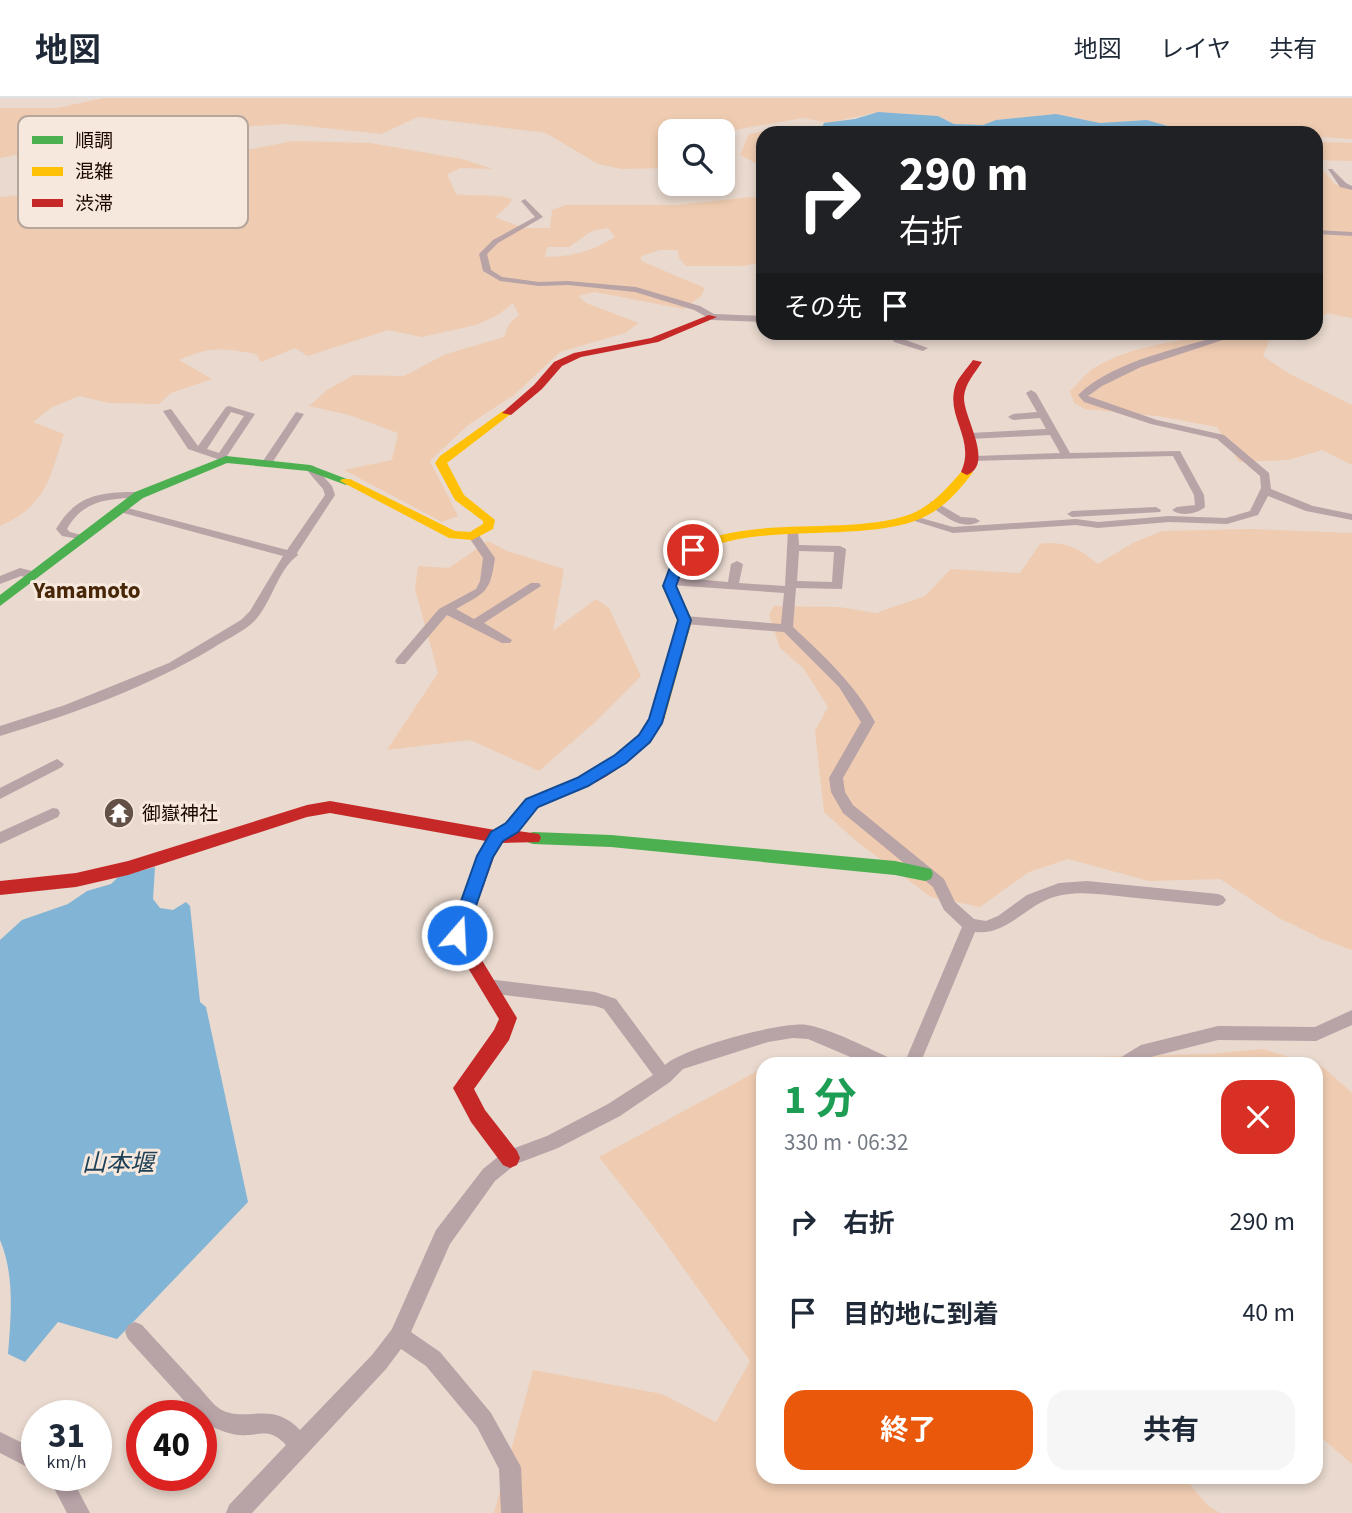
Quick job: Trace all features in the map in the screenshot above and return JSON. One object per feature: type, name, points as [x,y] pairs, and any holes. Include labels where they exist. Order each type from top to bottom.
[{"type":"street","points":[[1330,170],[1343,185],[1352,188]]},
{"type":"street","points":[[525,201],[539,217],[523,228],[492,241],[483,254],[487,271],[500,279],[539,284],[568,283],[636,290],[697,308],[712,317]]},
{"type":"street","points":[[1323,232],[1352,234]]},
{"type":"street","points":[[168,411],[192,447],[203,452],[223,458],[310,468],[333,475],[453,535],[474,536],[489,526],[489,520],[465,507],[456,498],[441,463],[444,458],[510,411],[538,387],[558,364],[578,355],[654,340],[712,317],[756,319]]},
{"type":"street","points":[[897,340],[923,348]]},
{"type":"street","points":[[910,518],[953,530],[1076,522],[1098,524],[1169,519],[1227,521],[1254,513],[1265,491],[1265,475],[1220,437],[1147,420],[1087,400],[1083,395],[1099,382],[1127,369],[1218,340]]},
{"type":"street","points":[[510,1158],[495,1135],[469,1107],[463,1088],[507,1026],[508,1018],[457,935],[486,856],[497,837],[512,827],[532,803],[603,771],[644,738],[657,719],[685,620],[669,586],[677,565],[685,556],[701,547],[767,530],[872,529],[895,525],[958,489],[975,459],[958,400],[960,388],[977,362]]},
{"type":"street","points":[[1031,393],[1067,457]]},
{"type":"street","points":[[0,602],[139,495],[223,458],[250,414],[229,410],[202,448],[203,452]]},
{"type":"street","points":[[266,464],[299,414]]},
{"type":"street","points":[[1013,416],[1044,415]]},
{"type":"street","points":[[970,436],[1052,432]]},
{"type":"street","points":[[934,504],[948,515],[970,521],[1194,510],[1200,507],[1199,495],[1176,453],[975,459]]},
{"type":"street","points":[[0,732],[70,708],[173,666],[245,623],[255,613],[271,583],[330,495],[328,488],[310,468]]},
{"type":"street","points":[[1265,491],[1310,509],[1352,517]]},
{"type":"street","points":[[81,538],[66,534],[61,529],[74,509],[87,500],[139,495]]},
{"type":"street","points":[[120,509],[292,555]]},
{"type":"street","points":[[787,628],[793,530]]},
{"type":"street","points":[[401,661],[431,624],[448,610],[480,591],[486,582],[489,558],[474,536]]},
{"type":"street","points":[[671,581],[733,586],[838,586],[840,549],[794,548]]},
{"type":"street","points":[[733,586],[737,564]]},
{"type":"street","points":[[0,580],[20,572],[32,575]]},
{"type":"street","points":[[474,624],[536,586]]},
{"type":"street","points":[[448,610],[506,640]]},
{"type":"street","points":[[685,620],[787,628],[863,708],[869,722],[836,778],[838,792],[848,809],[939,883],[949,906],[970,925],[987,927],[1003,920],[1032,899],[1059,889],[1087,887],[1218,900]]},
{"type":"street","points":[[0,794],[57,764]]},
{"type":"street","points":[[0,888],[76,880],[128,868],[307,811],[330,807],[497,837],[672,846],[895,868],[925,874]]},
{"type":"street","points":[[0,838],[53,813]]},
{"type":"street","points":[[915,1057],[970,925]]},
{"type":"street","points":[[488,986],[595,999],[610,1004],[664,1077]]},
{"type":"street","points":[[1136,1057],[1147,1050],[1218,1033],[1316,1034],[1352,1017]]},
{"type":"street","points":[[237,1513],[379,1362],[400,1336],[443,1237],[489,1175],[510,1158],[552,1142],[614,1110],[664,1077],[678,1063],[768,1035],[793,1031],[809,1032],[869,1057]]},
{"type":"street","points":[[135,1332],[213,1416],[239,1425],[261,1422],[284,1428],[300,1446]]},
{"type":"street","points":[[400,1336],[433,1359],[484,1420],[510,1467],[512,1513]]},
{"type":"street","points":[[0,1442],[21,1453]]},
{"type":"street","points":[[67,1491],[79,1513]]},
{"type":"shaded area","points":[[104,98],[1352,98],[1352,139],[1323,137],[1323,126],[1168,126],[1147,120],[1100,123],[1056,114],[996,120],[983,125],[954,124],[938,116],[878,112],[829,123],[803,118],[735,130],[735,119],[658,119],[658,168],[622,169],[598,164],[546,133],[418,117],[381,134],[288,124],[248,127],[248,116],[18,116],[18,155],[0,158],[0,108],[57,108]]},
{"type":"shaded area","points":[[756,133],[756,163],[740,155],[749,134]]},
{"type":"shaded area","points":[[293,141],[370,143],[462,159],[493,169],[460,168],[447,174],[456,194],[512,199],[495,217],[523,228],[550,228],[552,210],[565,205],[676,205],[756,197],[756,263],[743,266],[686,266],[679,258],[678,250],[660,250],[641,256],[641,260],[648,264],[705,288],[701,296],[684,309],[595,292],[578,296],[586,303],[639,323],[625,333],[560,352],[514,395],[468,425],[430,461],[458,516],[442,522],[344,470],[392,460],[398,433],[349,415],[309,406],[327,390],[354,375],[404,376],[446,354],[504,337],[509,324],[519,315],[513,303],[498,315],[476,325],[422,337],[388,330],[308,356],[295,348],[261,362],[256,354],[244,352],[199,352],[179,360],[212,379],[171,393],[159,404],[109,403],[79,396],[52,407],[33,422],[64,434],[50,477],[37,500],[0,526],[0,197],[18,195],[18,228],[248,228],[248,150]],"holes":[[[608,228],[615,237],[598,246],[564,256],[545,257],[547,247],[569,247],[592,231]]]},
{"type":"shaded area","points":[[1323,142],[1352,143],[1352,161],[1323,160]]},
{"type":"shaded area","points":[[1323,170],[1335,184],[1352,190],[1352,318],[1326,313],[1323,317]]},
{"type":"shaded area","points":[[1184,340],[1269,340],[1263,356],[1290,374],[1352,405],[1352,465],[1322,450],[1288,460],[1239,462],[1217,427],[1157,416],[1085,409],[1074,403],[1070,391],[1091,370],[1124,354]]},
{"type":"shaded area","points":[[1250,529],[1352,533],[1352,950],[1279,918],[1220,879],[1149,881],[1068,859],[1029,872],[980,907],[931,897],[856,841],[824,812],[815,731],[828,707],[804,669],[780,648],[769,615],[774,606],[839,607],[876,613],[925,596],[951,569],[1020,573],[1040,544],[1057,543],[1071,547],[1098,564],[1133,543],[1162,531]]},
{"type":"shaded area","points":[[488,541],[507,551],[564,569],[553,631],[596,599],[609,608],[641,676],[594,723],[539,771],[470,740],[387,750],[438,673],[415,589],[418,566],[449,568]]},
{"type":"shaded area","points":[[1263,1049],[1289,1057],[1093,1057],[1210,1054]]},
{"type":"shaded area","points":[[1323,1068],[1352,1093],[1352,1464],[1323,1439]]},
{"type":"shaded area","points":[[756,1072],[756,1484],[1190,1484],[1208,1506],[1220,1513],[494,1513],[533,1370],[662,1394],[716,1422],[750,1361],[654,1227],[599,1157]]},
{"type":"water","points":[[878,112],[938,116],[954,124],[983,125],[996,120],[1056,114],[1100,123],[1147,120],[1168,126],[822,126],[824,123],[855,119]]},
{"type":"water","name":"山本堰","points":[[155,867],[153,899],[160,908],[173,910],[186,902],[190,906],[200,1002],[206,1007],[248,1202],[117,1339],[58,1322],[25,1362],[8,1354],[10,1282],[0,1240],[0,940],[22,920],[68,904],[87,891],[111,884],[118,877]]},
{"type":"building","name":"御嶽神社","points":[[119,804],[132,811],[118,823],[105,816]]},
{"type":"traffic: fast","points":[[0,602],[139,495],[226,459],[310,468],[346,481]]},
{"type":"traffic: fast","points":[[533,838],[611,841],[895,868],[925,874]]},
{"type":"traffic: slow","points":[[346,481],[453,535],[472,536],[489,526],[489,520],[459,497],[441,463],[444,458],[507,413]]},
{"type":"traffic: slow","points":[[658,717],[685,620],[669,586],[679,564],[685,558],[718,541],[750,534],[853,529],[887,525],[917,516],[944,499],[967,472]]},
{"type":"traffic: jam","points":[[507,413],[538,387],[558,364],[578,355],[654,340],[712,317]]},
{"type":"traffic: jam","points":[[967,472],[973,450],[959,396],[961,385],[977,362]]},
{"type":"traffic: jam","points":[[510,1158],[478,1116],[463,1088],[502,1034],[508,1018],[457,935],[486,856],[497,837],[512,827],[532,803],[583,782],[620,759],[644,738],[658,717]]},
{"type":"traffic: jam","points":[[0,888],[76,880],[128,868],[307,811],[330,807],[497,837],[533,838]]},
{"type":"place","name":"御嶽神社","points":[[119,813]]},
{"type":"district","name":"Yamamoto","points":[[87,590]]},
{"type":"route","points":[[457,935],[486,856],[497,837],[512,827],[532,803],[583,782],[620,759],[644,738],[657,719],[685,620],[669,586],[677,565],[693,550]]}]
